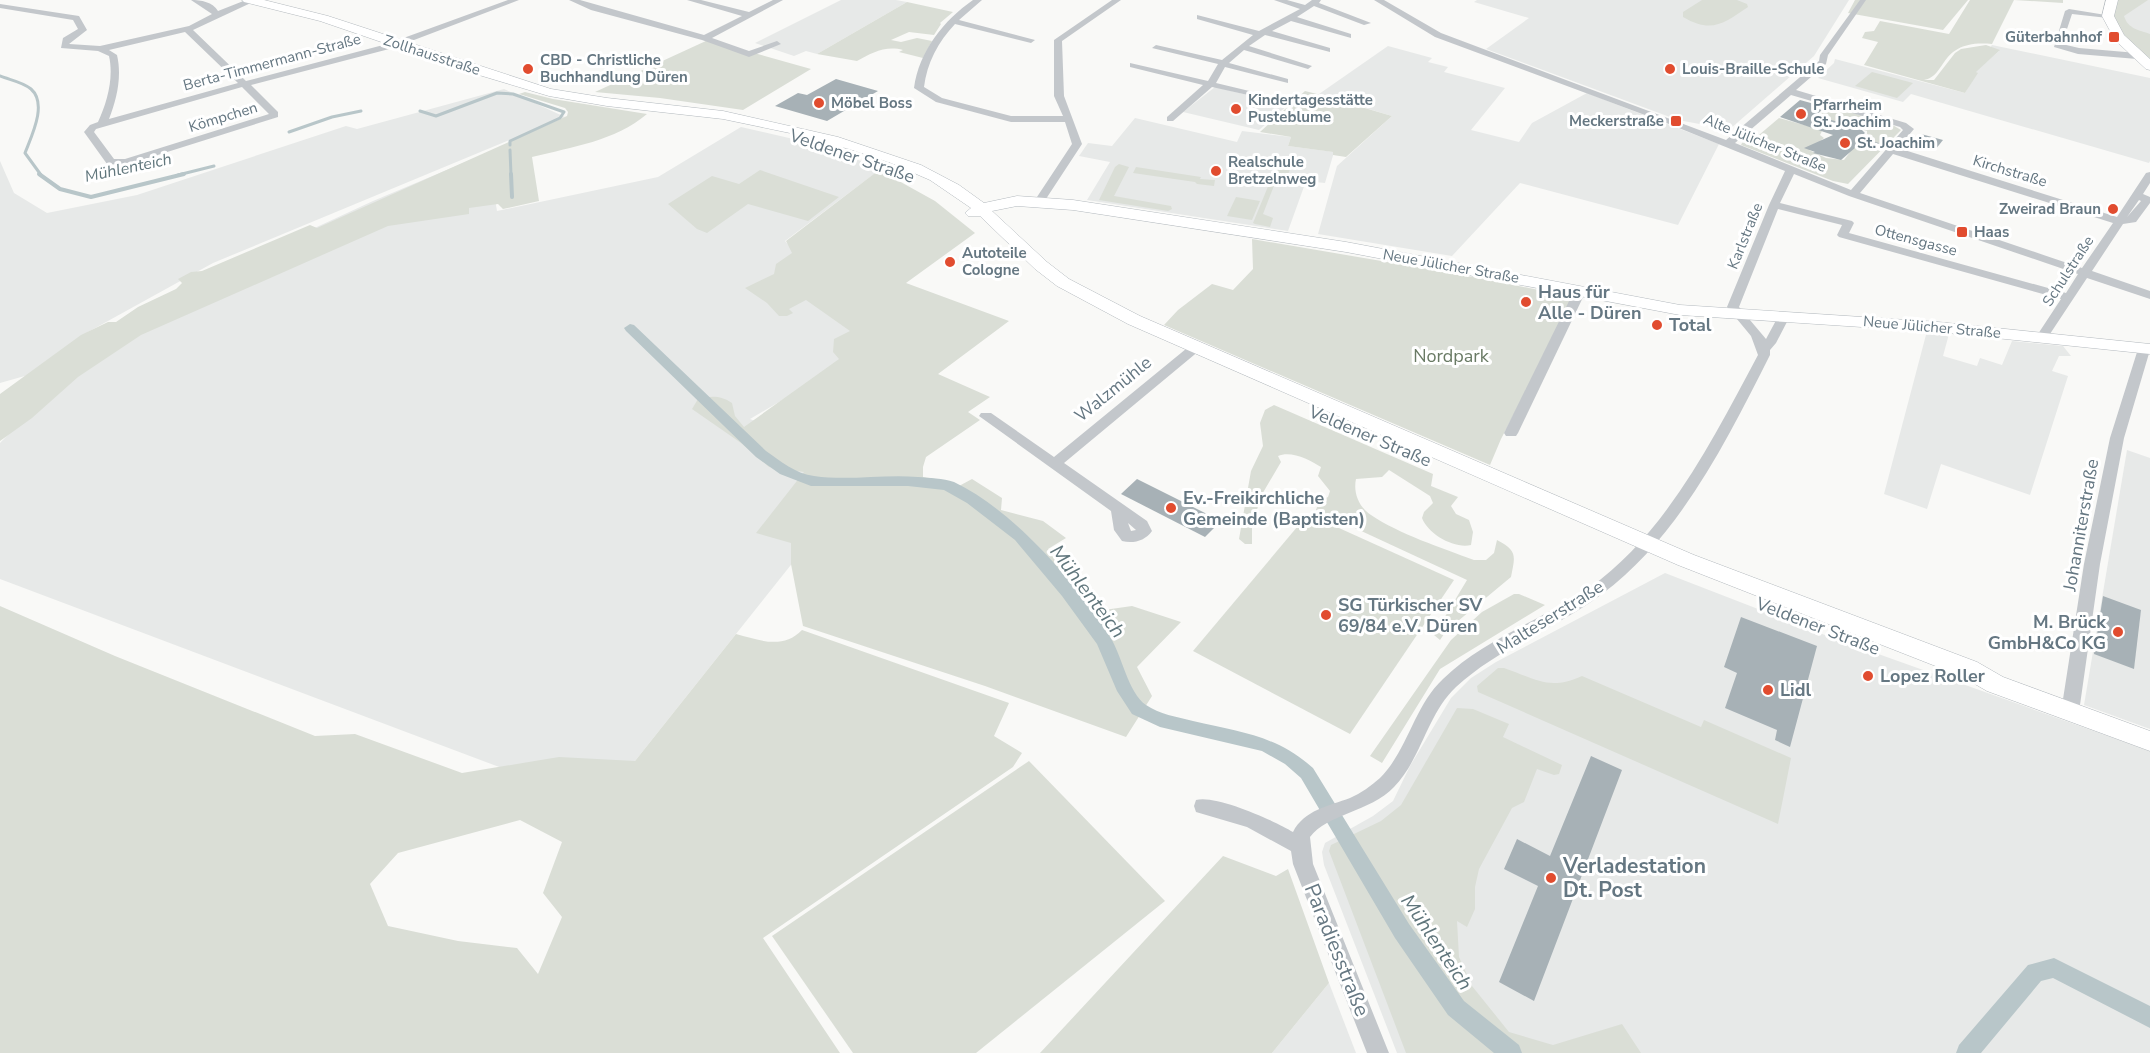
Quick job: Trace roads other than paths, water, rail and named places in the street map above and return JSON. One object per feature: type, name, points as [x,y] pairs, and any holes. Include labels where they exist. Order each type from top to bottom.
[{"type":"street","points":[[195,0],[213,9],[216,14]]},
{"type":"street","points":[[84,30],[66,40],[64,46],[104,49],[187,29],[250,0]]},
{"type":"street","name":"Zollhausstraße","points":[[250,0],[287,9],[552,92],[619,102]]},
{"type":"street","name":"Berta-Timmermann-Straße","points":[[102,124],[397,44],[515,0]]},
{"type":"street","points":[[573,0],[594,8],[705,38],[749,54],[777,44]]},
{"type":"street","points":[[691,0],[749,15]]},
{"type":"street","points":[[705,38],[779,0]]},
{"type":"street","points":[[978,0],[951,21],[938,38],[927,61],[919,88],[939,100],[1011,119],[1069,119]]},
{"type":"street","points":[[1038,203],[1077,144],[1076,132],[1059,96],[1058,40],[1118,0]]},
{"type":"street","points":[[1278,0],[1311,4],[1367,23]]},
{"type":"street","name":"Alte Jülicher Straße","points":[[1378,0],[1438,35],[1728,144],[1853,194],[2150,295]]},
{"type":"street","points":[[2112,0],[2108,16],[2119,37],[2150,66]]},
{"type":"street","points":[[1728,144],[1823,62],[1824,56],[1863,1]]},
{"type":"street","points":[[1170,119],[1210,84],[1224,64],[1242,47],[1311,4]]},
{"type":"street","points":[[0,6],[76,18],[84,30],[113,55],[116,66],[108,112],[102,124]]},
{"type":"street","points":[[2108,16],[2069,11],[2057,45],[2071,50],[2137,56]]},
{"type":"street","points":[[1200,16],[1327,50]]},
{"type":"street","points":[[1290,18],[1348,36]]},
{"type":"street","points":[[951,21],[1031,40]]},
{"type":"street","name":"Kömpchen","points":[[102,124],[93,127],[89,132],[111,162],[120,163],[274,116],[275,114],[187,29]]},
{"type":"street","points":[[1242,47],[1308,66]]},
{"type":"street","points":[[1156,48],[1285,81]]},
{"type":"street","points":[[1133,65],[1263,97]]},
{"type":"street","points":[[1789,91],[1908,127],[1908,131],[1853,194]]},
{"type":"street","name":"Veldener Straße","points":[[619,102],[702,112],[791,129],[898,161],[932,175],[1067,285],[1191,351],[1876,649],[1968,681],[1995,684],[2150,741]]},
{"type":"street","name":"Kirchstraße","points":[[1892,150],[2119,221]]},
{"type":"street","name":"Karlstraße","points":[[1737,314],[1733,306],[1774,205],[1791,170]]},
{"type":"street","name":"Schulstraße","points":[[2042,337],[2119,221],[2132,220],[2147,200],[2136,195],[2150,175]]},
{"type":"street","name":"Neue Jülicher Straße","points":[[977,212],[1004,210],[1038,203],[1073,205],[1243,230],[1680,310],[1928,326],[2147,349]]},
{"type":"street","name":"Ottensgasse","points":[[1774,205],[1848,223],[1843,235],[2068,297]]},
{"type":"street","points":[[1511,433],[1580,291]]},
{"type":"street","points":[[1737,314],[1754,331],[1764,348]]},
{"type":"street","name":"Malteserstraße","points":[[1299,846],[1302,834],[1309,824],[1348,807],[1390,779],[1447,684],[1488,655],[1589,597],[1642,548],[1732,417],[1764,355],[1764,348],[1770,343],[1784,316]]},
{"type":"street","name":"Johanniterstraße","points":[[2070,712],[2092,564],[2117,438],[2147,349]]},
{"type":"street","name":"Walzmühle","points":[[1055,463],[1191,351]]},
{"type":"street","points":[[986,416],[1118,508]]},
{"type":"street","points":[[1203,806],[1249,817],[1278,830],[1299,846]]},
{"type":"street","name":"Paradiesstraße","points":[[1299,846],[1303,864],[1378,1053]]},
{"type":"waterway","name":"Mühlenteich","points":[[0,76],[24,85],[36,95],[37,121],[25,153],[41,175]]},
{"type":"waterway","name":"Mühlenteich","points":[[420,111],[436,116],[497,93],[513,94],[564,112],[560,118],[510,141],[510,145]]},
{"type":"waterway","name":"Mühlenteich","points":[[289,132],[332,117],[361,111]]},
{"type":"waterway","name":"Mühlenteich","points":[[510,150],[511,175]]},
{"type":"waterway","name":"Mühlenteich","points":[[178,175],[214,166]]},
{"type":"waterway","name":"Mühlenteich","points":[[39,174],[60,189],[91,197],[184,174]]},
{"type":"waterway","name":"Mühlenteich","points":[[511,174],[512,197]]},
{"type":"waterway","name":"Mühlenteich","points":[[630,328],[761,454],[785,471],[811,481],[908,481],[947,485],[972,499],[1020,536],[1068,592],[1104,641],[1126,691],[1138,709],[1160,720],[1266,745],[1291,759],[1307,773],[1402,931],[1456,1008],[1511,1053]]},
{"type":"waterway","name":"Mühlenteich","points":[[1967,1053],[2035,972],[2054,968],[2150,1017]]},
{"type":"place","name":"Güterbahnhof","points":[[2114,37]]},
{"type":"place","name":"CBD - Christliche Buchhandlung Düren","points":[[528,69]]},
{"type":"place","name":"Louis-Braille-Schule","points":[[1670,69]]},
{"type":"place","name":"Möbel Boss","points":[[819,103]]},
{"type":"place","name":"Kindertagesstätte Pusteblume","points":[[1236,109]]},
{"type":"place","name":"Pfarrheim St. Joachim","points":[[1801,114]]},
{"type":"place","name":"Meckerstraße","points":[[1676,121]]},
{"type":"place","name":"St. Joachim","points":[[1845,143]]},
{"type":"place","name":"Realschule Bretzelnweg","points":[[1216,171]]},
{"type":"place","name":"Zweirad Braun","points":[[2113,209]]},
{"type":"place","name":"Haas","points":[[1962,232]]},
{"type":"place","name":"Autoteile Cologne","points":[[950,262]]},
{"type":"place","name":"Haus für Alle - Düren","points":[[1526,302]]},
{"type":"place","name":"Total","points":[[1657,325]]},
{"type":"place","name":"Ev.-Freikirchliche Gemeinde (Baptisten)","points":[[1171,508]]},
{"type":"place","name":"SG Türkischer SV 69/84 e.V. Düren","points":[[1326,615]]},
{"type":"place","name":"M. Brück GmbH&Co KG","points":[[2118,632]]},
{"type":"place","name":"Lopez Roller","points":[[1868,676]]},
{"type":"place","name":"Lidl","points":[[1768,690]]},
{"type":"place","name":"Verladestation Dt. Post","points":[[1551,878]]},
{"type":"park label","name":"Nordpark","points":[[1451,356]]}]
